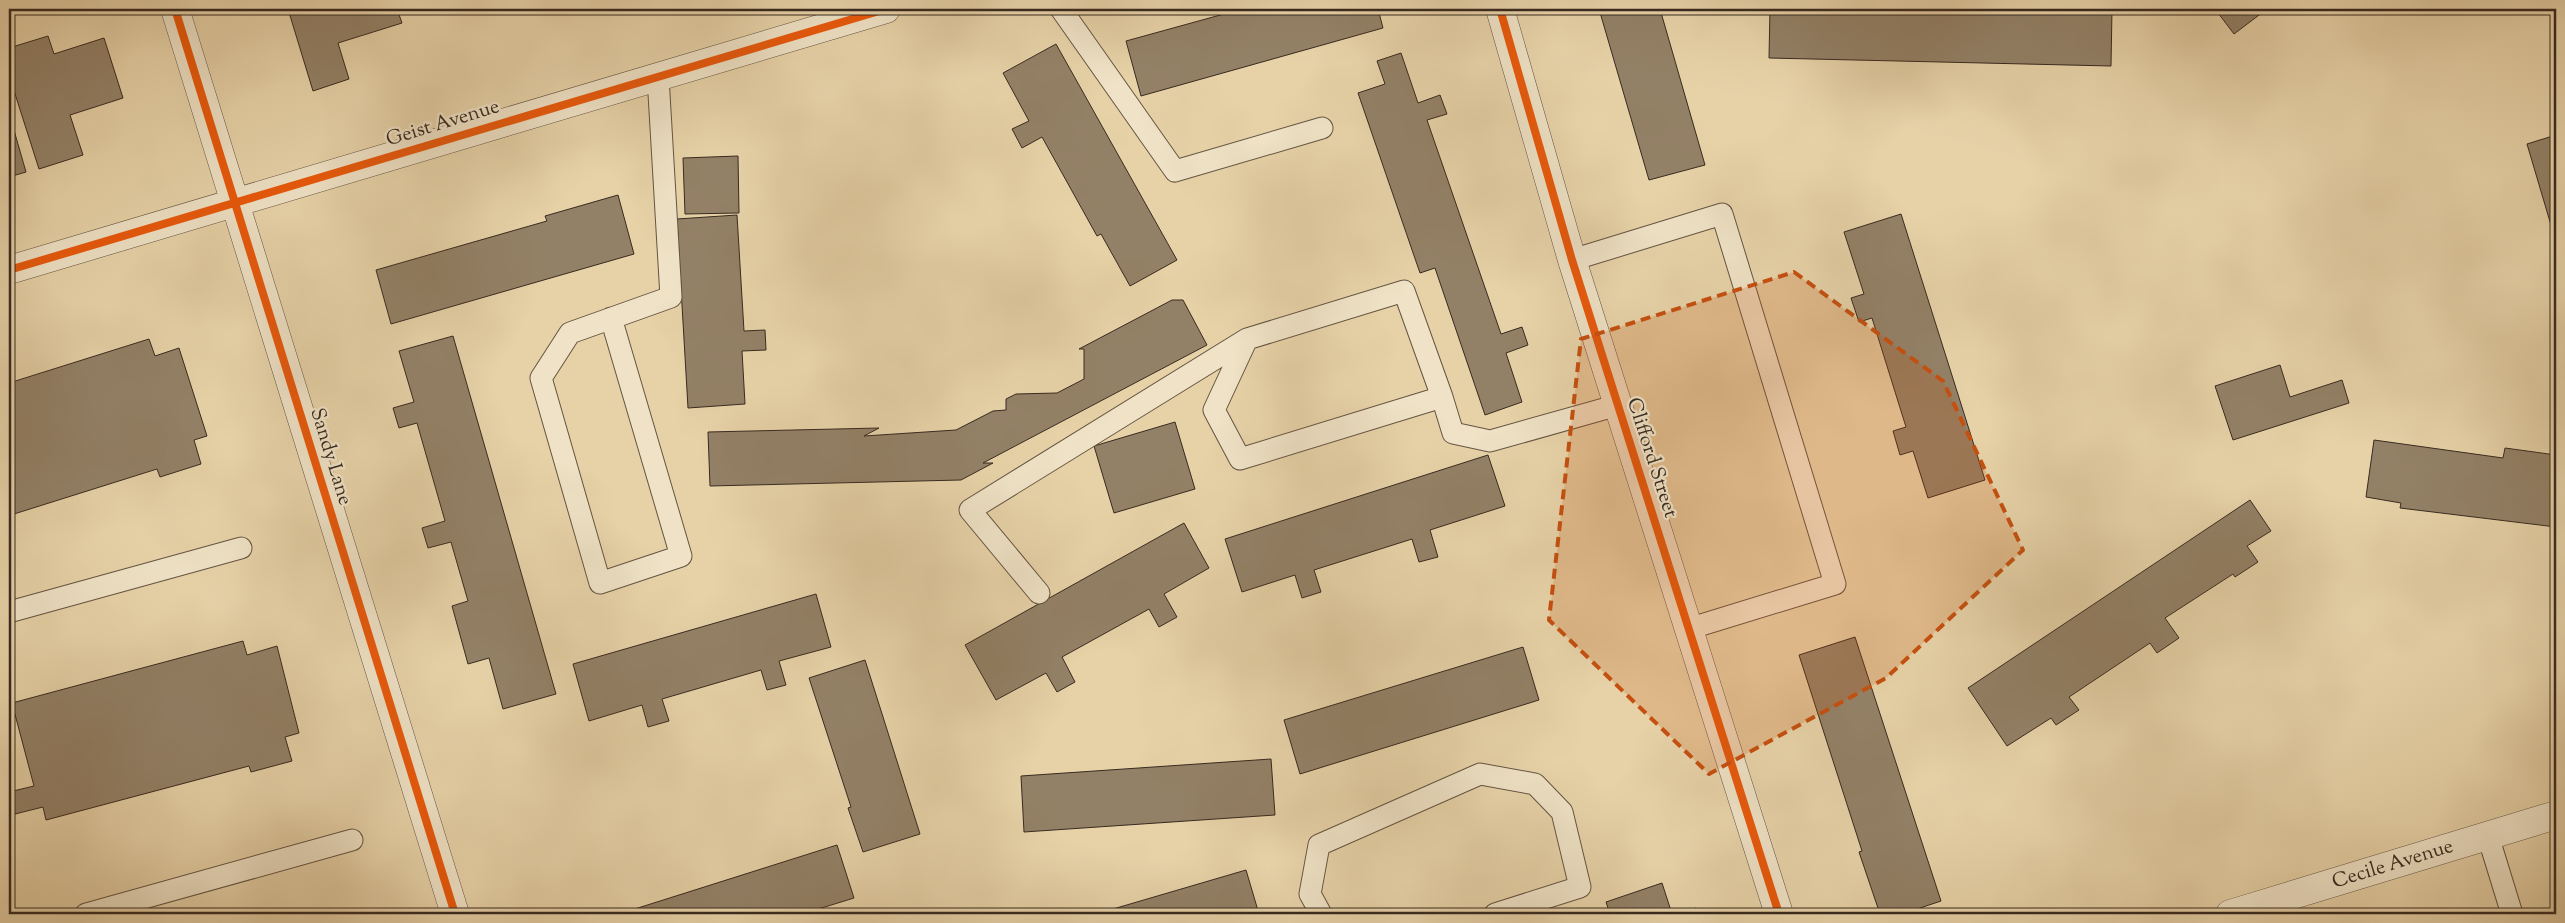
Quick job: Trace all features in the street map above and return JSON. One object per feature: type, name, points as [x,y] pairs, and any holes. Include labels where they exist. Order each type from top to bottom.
[{"type":"street","name":"Sandy Lane","points":[[175,9],[455,914]]},
{"type":"street","name":"Geist Avenue","points":[[9,270],[886,9]]},
{"type":"street","name":"Clifford Street","points":[[1500,9],[1572,260],[1779,914]]},
{"type":"street","name":"Cecile Avenue","points":[[2230,914],[2556,815]]},
{"type":"lane","points":[[1061,9],[1175,171],[1322,128]]},
{"type":"lane","points":[[612,318],[681,556],[600,582],[541,378],[570,333],[612,318],[671,297],[658,77]]},
{"type":"lane","points":[[1572,260],[1722,214],[1835,584],[1688,629]]},
{"type":"lane","points":[[1039,593],[970,510],[1247,339],[1404,291],[1453,433],[1490,441],[1618,406]]},
{"type":"lane","points":[[1247,339],[1214,410],[1240,459],[1442,397]]},
{"type":"lane","points":[[9,612],[241,548]]},
{"type":"lane","points":[[1321,914],[1310,894],[1319,844],[1480,774],[1535,784],[1562,812],[1580,887],[1495,914]]},
{"type":"lane","points":[[2488,836],[2512,914]]},
{"type":"lane","points":[[86,914],[352,840]]},
{"type":"highlighted area","points":[[1794,272],[1943,381],[2023,550],[1886,678],[1709,774],[1549,620],[1581,339]]},
{"type":"building","points":[[288,9],[397,9],[402,23],[338,43],[349,79],[313,91]]},
{"type":"building","points":[[1242,9],[1378,9],[1383,28],[1141,96],[1126,41]]},
{"type":"building","points":[[1599,9],[1660,9],[1705,165],[1649,180]]},
{"type":"building","points":[[1770,9],[2112,9],[2111,66],[1769,58]]},
{"type":"building","points":[[2215,9],[2267,9],[2234,34]]},
{"type":"building","points":[[48,36],[54,54],[104,38],[123,98],[70,115],[83,155],[39,169],[9,75],[9,48]]},
{"type":"building","points":[[1056,44],[1177,260],[1130,286],[1101,234],[1097,236],[1042,137],[1022,148],[1012,129],[1029,121],[1003,73]]},
{"type":"building","points":[[1401,53],[1418,103],[1440,95],[1447,114],[1427,120],[1501,334],[1522,327],[1528,345],[1506,353],[1522,402],[1485,415],[1435,268],[1420,273],[1358,93],[1385,84],[1377,61]]},
{"type":"building","points":[[9,113],[26,172],[9,177]]},
{"type":"building","points":[[2556,135],[2556,242],[2527,144]]},
{"type":"building","points":[[738,156],[739,213],[685,214],[683,158]]},
{"type":"building","points":[[618,195],[634,254],[391,324],[376,270],[547,221],[545,216]]},
{"type":"building","points":[[1901,214],[1985,480],[1928,498],[1913,451],[1900,455],[1893,431],[1906,427],[1872,318],[1859,322],[1851,298],[1864,294],[1844,232]]},
{"type":"building","points":[[737,215],[744,331],[765,330],[766,350],[742,351],[745,404],[688,408],[677,219]]},
{"type":"building","points":[[1172,300],[1183,300],[1207,345],[983,463],[993,463],[961,480],[710,486],[708,432],[879,428],[864,436],[956,430],[993,411],[1006,410],[1006,399],[1016,394],[1057,393],[1084,379],[1084,349],[1079,349]]},
{"type":"building","points":[[453,336],[556,694],[503,709],[489,658],[468,664],[452,606],[468,601],[451,542],[428,548],[422,528],[445,521],[417,423],[399,428],[393,408],[414,402],[399,351]]},
{"type":"building","points":[[149,339],[155,356],[179,348],[207,436],[194,440],[201,464],[160,477],[157,469],[14,514],[9,497],[9,383]]},
{"type":"building","points":[[2280,365],[2290,397],[2342,380],[2349,403],[2233,440],[2215,386]]},
{"type":"building","points":[[1175,422],[1195,489],[1114,513],[1094,446]]},
{"type":"building","points":[[2374,440],[2503,458],[2505,448],[2556,455],[2556,527],[2400,508],[2401,503],[2366,497]]},
{"type":"building","points":[[1488,455],[1505,506],[1430,530],[1438,557],[1419,562],[1412,539],[1314,570],[1321,592],[1302,598],[1295,575],[1242,592],[1225,539]]},
{"type":"building","points":[[2250,500],[2271,531],[2247,546],[2258,562],[2235,577],[2233,574],[2165,618],[2179,638],[2157,653],[2150,643],[2069,697],[2079,710],[2056,725],[2051,718],[2007,746],[1968,688]]},
{"type":"building","points":[[1184,523],[1209,568],[1164,594],[1177,617],[1159,627],[1149,609],[1062,657],[1075,682],[1057,692],[1046,673],[996,700],[965,645]]},
{"type":"building","points":[[816,594],[831,647],[779,661],[786,685],[767,690],[761,670],[662,699],[669,721],[648,727],[642,705],[589,721],[573,664]]},
{"type":"building","points":[[1855,637],[1941,901],[1902,914],[1880,914],[1859,852],[1862,851],[1799,655]]},
{"type":"building","points":[[243,641],[247,655],[277,646],[299,733],[285,737],[292,761],[251,772],[249,766],[46,820],[43,807],[15,814],[9,792],[34,786],[12,703]]},
{"type":"building","points":[[1523,647],[1539,700],[1300,774],[1284,720]]},
{"type":"building","points":[[865,660],[920,834],[863,852],[848,808],[851,807],[809,678]]},
{"type":"building","points":[[1271,759],[1275,815],[1024,832],[1021,776]]},
{"type":"building","points":[[837,845],[854,898],[802,914],[619,914]]},
{"type":"building","points":[[1246,870],[1259,914],[1096,914]]},
{"type":"building","points":[[1662,883],[1672,914],[1610,914],[1606,902]]},
{"type":"building","points":[[1696,908],[1698,914],[1679,914]]},
{"type":"cycle path","points":[[175,9],[455,914]]},
{"type":"cycle path","points":[[9,270],[886,9]]},
{"type":"cycle path","points":[[1500,9],[1572,260],[1779,914]]}]
